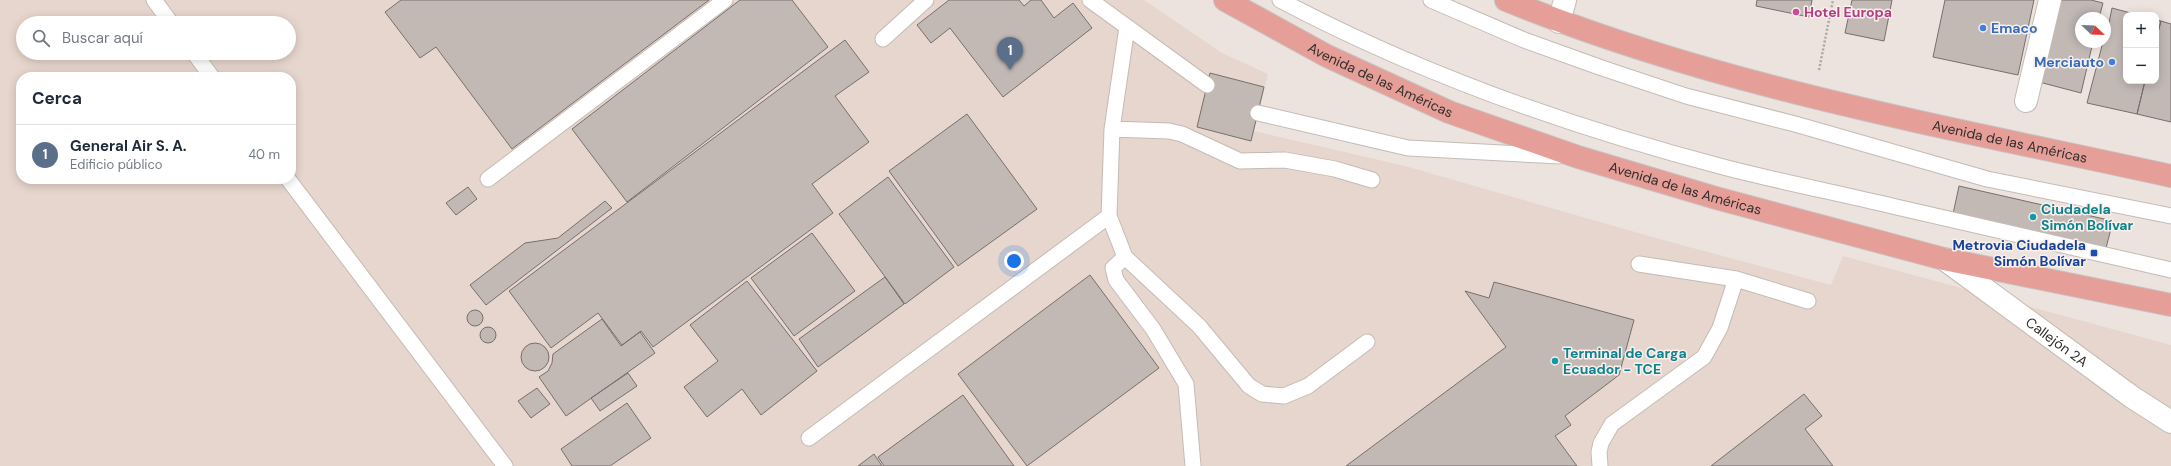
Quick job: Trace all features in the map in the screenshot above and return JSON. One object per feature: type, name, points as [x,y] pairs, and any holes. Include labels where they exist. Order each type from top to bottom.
[{"type":"main road","name":"Avenida de las Américas","points":[[1225,0],[1327,56],[1449,112],[1578,158],[1716,198],[1944,259],[2171,305]]},
{"type":"main road","name":"Avenida de las Américas","points":[[1506,0],[1559,22],[1691,64],[1814,97],[2171,176]]},
{"type":"street","points":[[1559,22],[1565,0]]},
{"type":"street","points":[[2026,101],[2050,0]]},
{"type":"street","name":"Callejón 2A","points":[[1944,259],[2132,397],[2171,422]]},
{"type":"lane","points":[[154,0],[166,16]]},
{"type":"lane","points":[[488,179],[725,0]]},
{"type":"lane","points":[[883,39],[926,0]]},
{"type":"lane","points":[[1090,0],[1206,85]]},
{"type":"lane","name":"Avenida de las Américas","points":[[1280,0],[1374,46],[1465,85],[1536,111],[1636,142],[1728,168],[2171,270]]},
{"type":"lane","points":[[1431,0],[1524,40],[1686,96],[1795,124],[1987,179],[2171,216]]},
{"type":"lane","points":[[1127,27],[1112,129],[1109,216],[1125,257],[1199,326],[1249,386],[1262,394],[1284,396],[1308,386],[1367,342]]},
{"type":"lane","points":[[199,60],[208,72]]},
{"type":"lane","points":[[1258,112],[1408,148],[1447,149],[1578,158]]},
{"type":"lane","points":[[1112,129],[1169,131],[1182,134],[1240,161],[1285,160],[1335,169],[1372,180]]},
{"type":"lane","points":[[292,184],[505,466]]},
{"type":"lane","points":[[809,438],[1109,216]]},
{"type":"lane","points":[[1125,257],[1113,268],[1116,280],[1153,329],[1186,384],[1192,466]]},
{"type":"lane","points":[[1639,264],[1736,279],[1786,293],[1808,301]]},
{"type":"lane","points":[[1600,466],[1599,452],[1601,443],[1612,424],[1704,357],[1720,328],[1736,279]]},
{"type":"path","points":[[1814,97],[1833,0]]},
{"type":"shaded area","points":[[0,0],[1144,0],[1222,53],[1268,74],[1254,131],[1405,166],[1663,240],[1831,285],[1843,256],[2171,345],[2171,466],[0,466]]},
{"type":"building","points":[[401,0],[709,0],[512,149],[436,47],[420,58],[385,12]]},
{"type":"building","points":[[740,0],[792,0],[828,47],[627,202],[572,129]]},
{"type":"building","points":[[949,0],[1019,0],[1024,6],[1031,0],[1041,0],[1054,18],[1073,3],[1092,28],[1003,97],[950,28],[931,43],[917,25]]},
{"type":"building","name":"Hotel Europa","points":[[1757,0],[1812,0],[1809,17],[1756,6]]},
{"type":"building","points":[[1852,0],[1892,0],[1884,41],[1845,33]]},
{"type":"building","name":"Emaco","points":[[1945,0],[2034,0],[2018,75],[1933,57]]},
{"type":"building","points":[[2059,0],[2091,0],[2103,3],[2101,12],[2075,12],[2075,48],[2092,48],[2081,93],[2039,82]]},
{"type":"building","name":"Merciauto","points":[[2112,8],[2127,12],[2123,12],[2123,84],[2144,84],[2137,114],[2087,103],[2101,48],[2111,48]]},
{"type":"building","points":[[2161,21],[2171,24],[2171,122],[2137,114],[2144,84],[2159,84],[2159,29]]},
{"type":"building","points":[[845,40],[869,72],[835,96],[869,142],[812,184],[833,213],[653,347],[641,331],[622,345],[598,313],[551,348],[509,291]]},
{"type":"building","points":[[1210,73],[1264,87],[1251,141],[1197,127]]},
{"type":"building","points":[[967,114],[1037,209],[958,266],[889,171]]},
{"type":"building","points":[[888,177],[954,267],[905,304],[839,214]]},
{"type":"building","name":"Ciudadela Simón Bolívar","points":[[1959,186],[2113,221],[2106,248],[1953,214]]},
{"type":"building","points":[[468,187],[477,199],[456,215],[446,203]]},
{"type":"building","points":[[605,201],[612,208],[486,305],[470,285],[525,243],[558,238]]},
{"type":"building","points":[[812,233],[855,291],[794,336],[751,278]]},
{"type":"building","points":[[1090,275],[1159,368],[1027,466],[958,374]]},
{"type":"building","points":[[885,277],[904,304],[818,367],[799,339]]},
{"type":"building","points":[[747,281],[817,371],[761,415],[742,389],[707,417],[684,387],[718,361],[690,325]]},
{"type":"building","name":"Terminal de Carga Ecuador - TCE","points":[[1494,282],[1634,320],[1619,375],[1565,416],[1571,425],[1555,436],[1577,466],[1346,466],[1506,347],[1465,291],[1489,298]]},
{"type":"building","points":[[472,310],[478,310],[483,315],[481,324],[478,326],[472,326],[467,321],[467,315]]},
{"type":"building","points":[[602,319],[621,346],[640,332],[655,353],[566,416],[539,377],[548,371],[552,363],[553,354]]},
{"type":"building","points":[[485,327],[491,327],[496,332],[494,341],[491,343],[485,343],[480,338],[480,332]]},
{"type":"building","points":[[535,343],[545,347],[549,357],[545,367],[535,371],[525,367],[521,357],[525,347]]},
{"type":"building","points":[[628,373],[637,386],[600,411],[591,398]]},
{"type":"building","points":[[537,388],[550,404],[531,418],[518,401]]},
{"type":"building","points":[[1804,394],[1822,416],[1805,429],[1833,466],[1711,466]]},
{"type":"building","points":[[963,395],[1014,466],[884,466],[878,457]]},
{"type":"building","points":[[627,403],[651,438],[610,466],[572,466],[561,449]]},
{"type":"building","points":[[874,454],[882,466],[858,466]]},
{"type":"place","name":"Hotel Europa","points":[[1796,12]]},
{"type":"place","name":"Emaco","points":[[1983,28]]},
{"type":"place","name":"Merciauto","points":[[2112,62]]},
{"type":"place","name":"General Air S. A.","points":[[1010,70]]},
{"type":"place","name":"Ciudadela Simón Bolívar","points":[[2033,217]]},
{"type":"place","name":"Metrovia Ciudadela Simón Bolívar","points":[[2094,253]]},
{"type":"place","name":"Terminal de Carga Ecuador - TCE","points":[[1555,361]]}]
